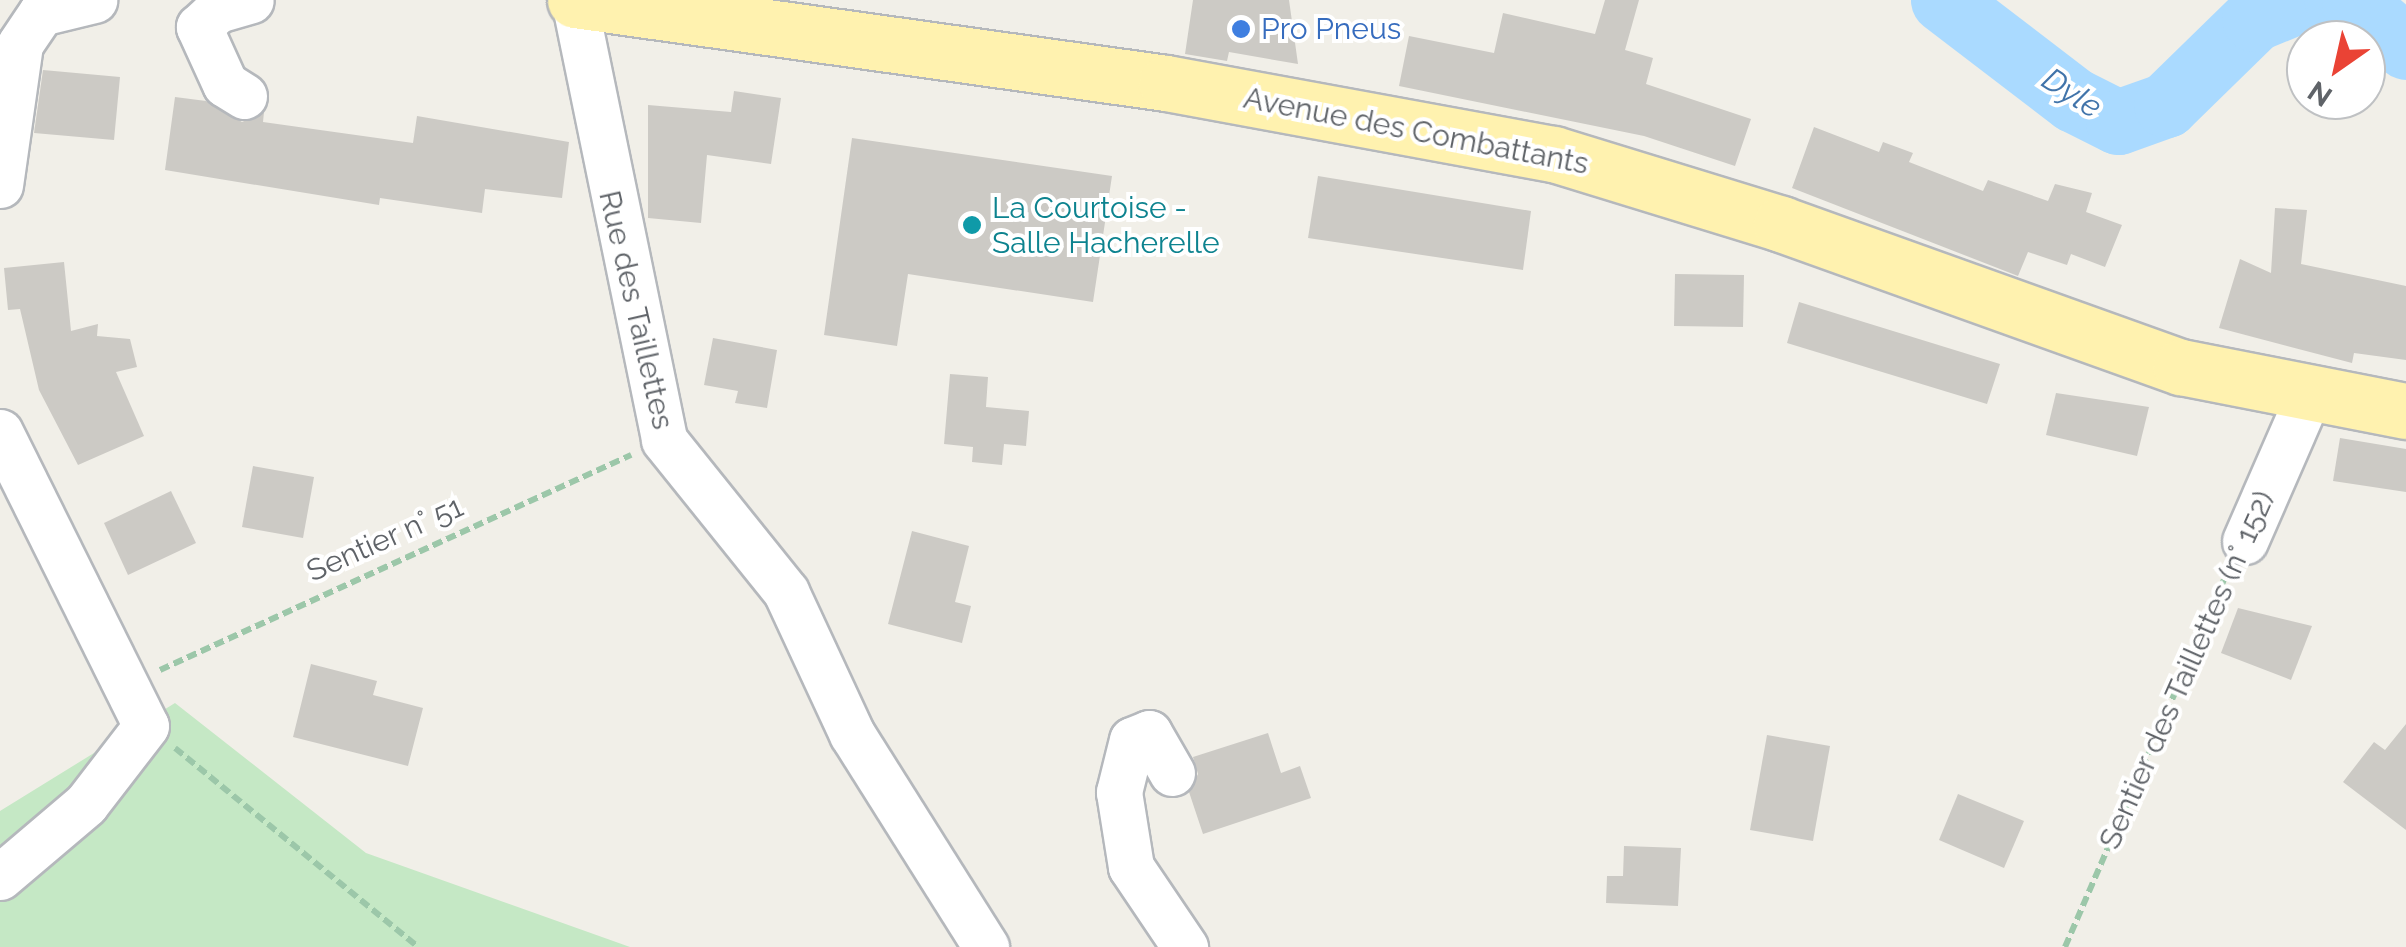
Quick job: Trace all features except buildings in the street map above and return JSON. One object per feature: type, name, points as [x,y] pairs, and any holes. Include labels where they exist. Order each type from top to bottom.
[{"type":"main road","name":"Avenue des Combattants","points":[[575,0],[1166,82],[1554,154],[1781,224],[2180,367],[2406,410]]},
{"type":"street","points":[[0,185],[20,44],[41,12],[94,0]]},
{"type":"street","points":[[244,96],[224,84],[200,27],[217,10],[251,0]]},
{"type":"street","name":"Rue des Taillettes","points":[[575,0],[664,440],[786,592],[852,734],[986,947]]},
{"type":"street","name":"Sentier des Taillettes (n° 152)","points":[[2245,541],[2310,392]]},
{"type":"street","points":[[0,432],[110,665],[137,706],[86,804],[0,877]]},
{"type":"street","points":[[1172,773],[1149,733],[1132,740],[1120,792],[1131,868],[1185,947]]},
{"type":"path","name":"Sentier n° 51","points":[[137,706],[254,621],[664,440]]},
{"type":"path","name":"Sentier des Taillettes (n° 152)","points":[[2065,947],[2245,541]]},
{"type":"path","points":[[137,706],[418,947]]},
{"type":"green space","points":[[175,703],[366,853],[630,947],[0,947],[0,811]]},
{"type":"waterway","name":"Dyle","points":[[1943,0],[2074,100],[2118,122],[2166,105],[2254,19],[2300,0]]},
{"type":"waterway","name":"Dyle","points":[[2336,0],[2354,3],[2406,47]]},
{"type":"place","name":"Pro Pneus","points":[[1241,29]]},
{"type":"place","name":"La Courtoise - Salle Hacherelle","points":[[972,225]]}]
